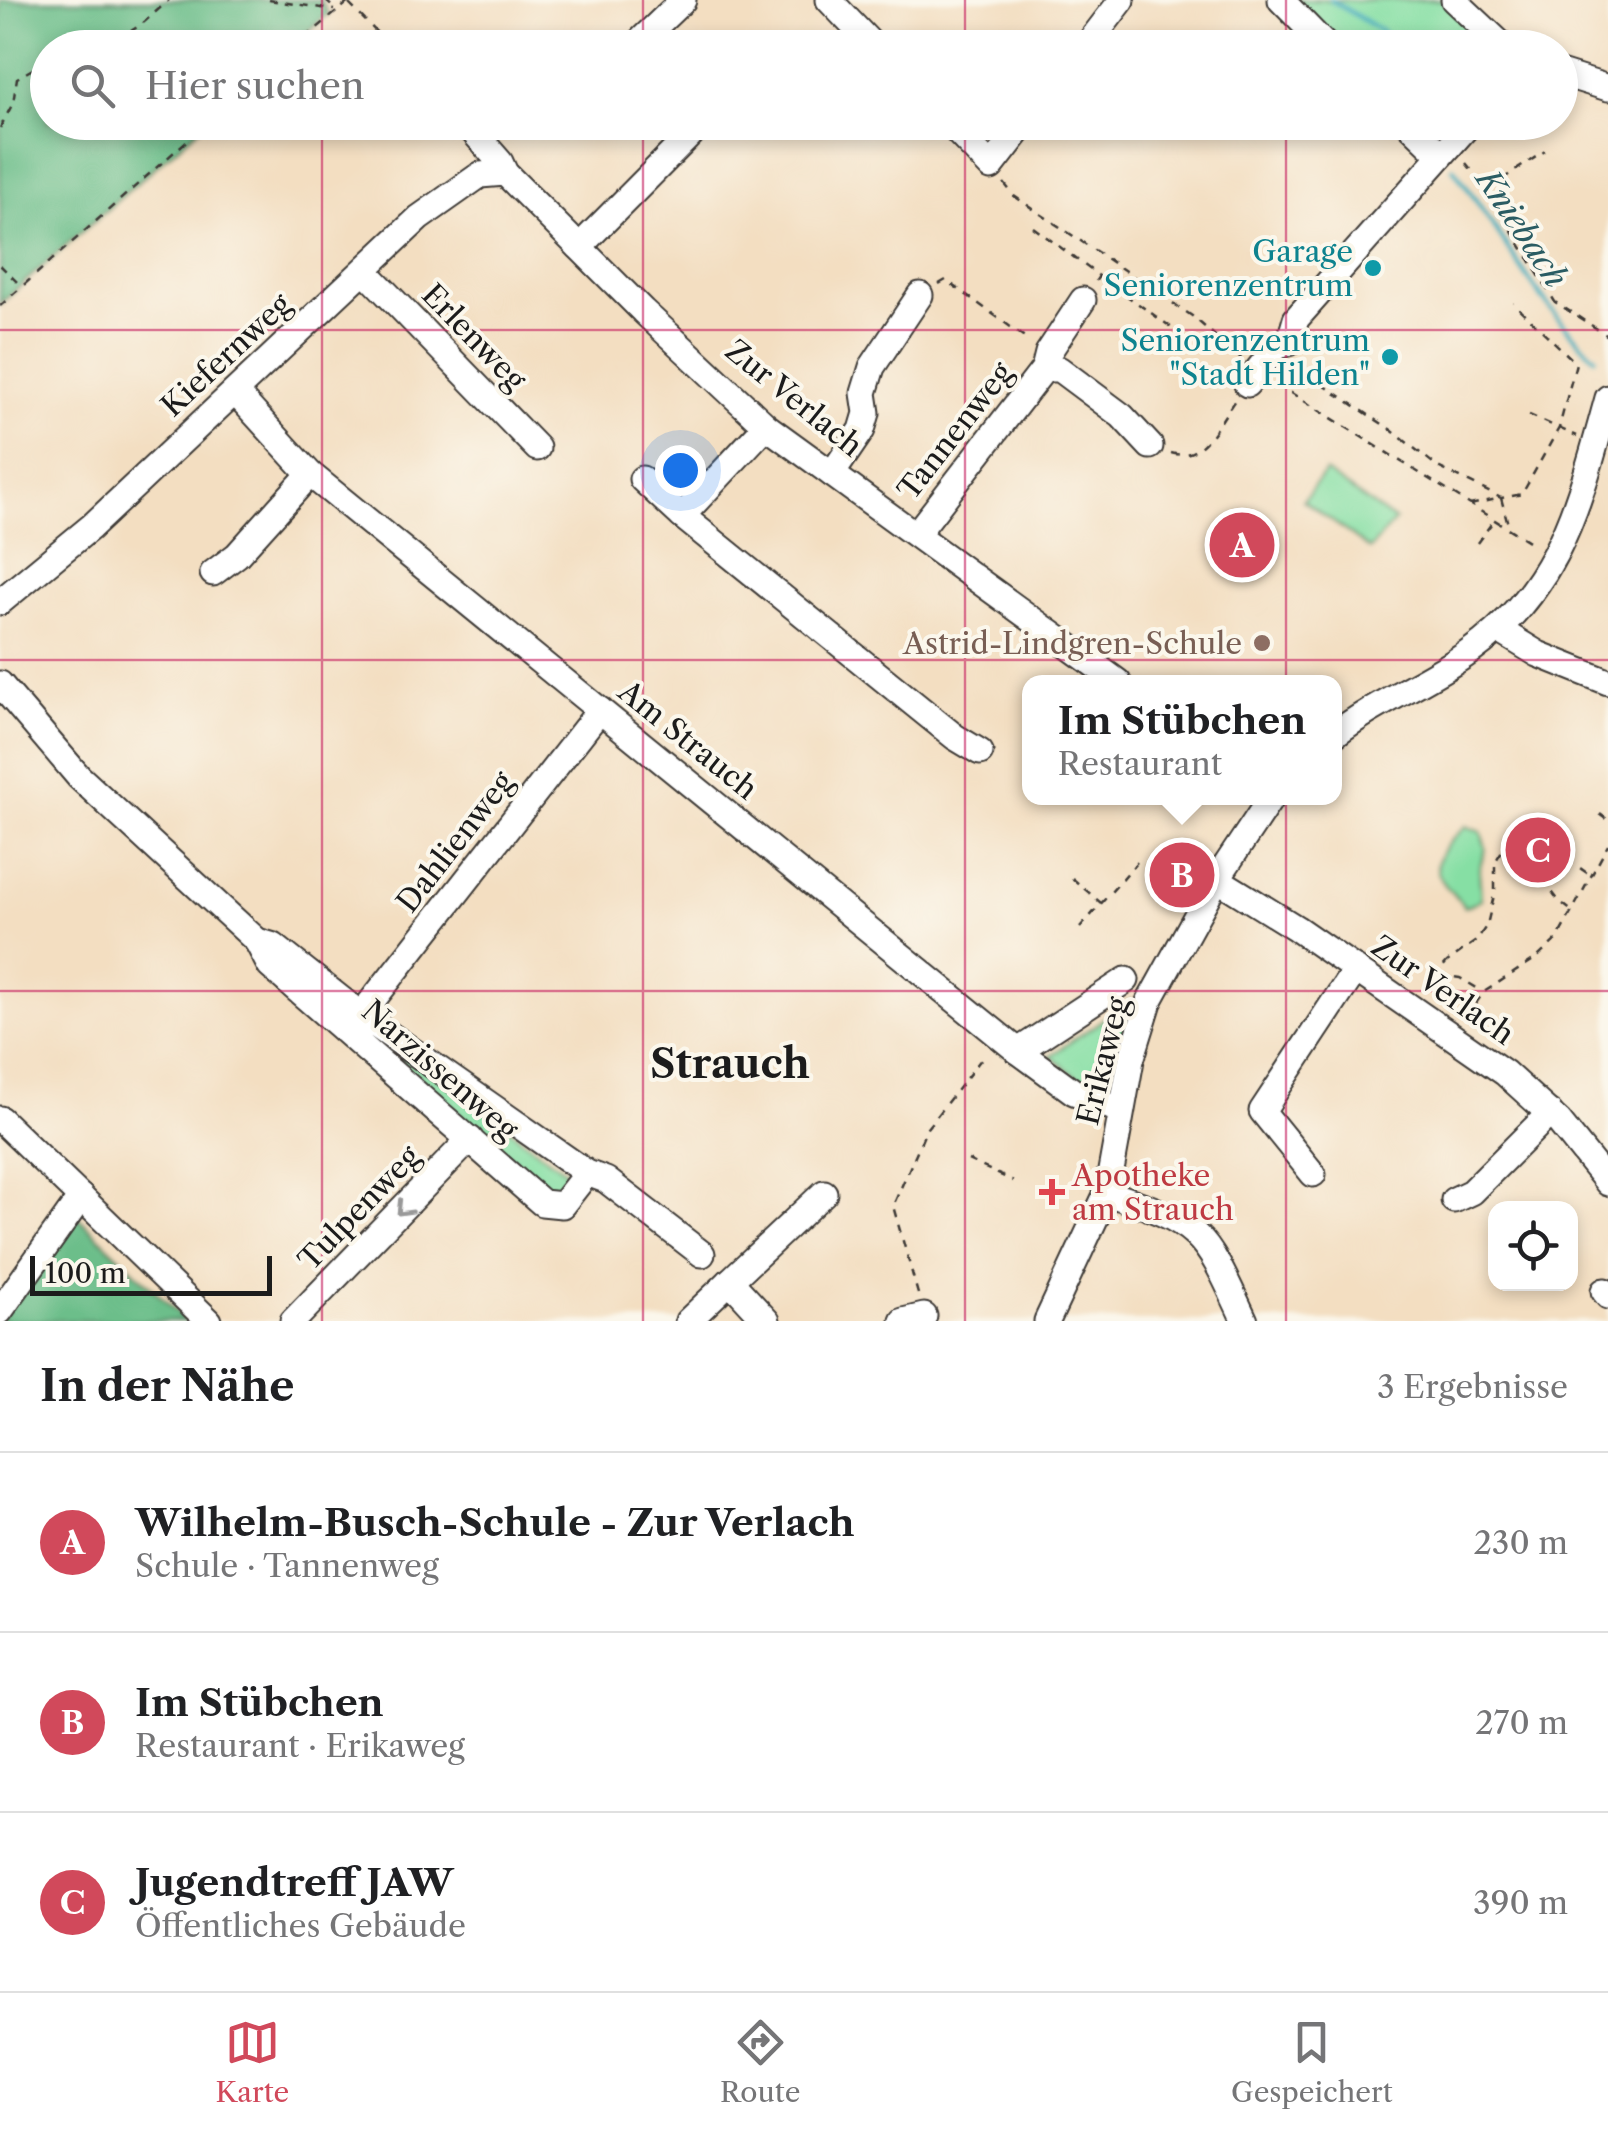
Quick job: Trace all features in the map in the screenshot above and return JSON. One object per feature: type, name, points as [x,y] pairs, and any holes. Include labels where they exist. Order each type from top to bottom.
[{"type":"street","points":[[652,30],[683,0]]},
{"type":"street","points":[[1099,30],[1122,0]]},
{"type":"street","points":[[1281,0],[1310,30]]},
{"type":"street","points":[[1454,0],[1486,30]]},
{"type":"street","points":[[844,5],[862,30]]},
{"type":"street","points":[[1578,79],[1608,88]]},
{"type":"street","name":"Zur Verlach","points":[[481,140],[505,173],[578,247],[766,426],[1108,675]]},
{"type":"street","points":[[578,247],[685,140]]},
{"type":"street","points":[[965,140],[991,167],[1012,140]]},
{"type":"street","points":[[1426,140],[1440,154]]},
{"type":"street","points":[[1247,384],[1277,346],[1289,343],[1296,320],[1454,140]]},
{"type":"street","name":"Kiefernweg","points":[[0,602],[92,526],[419,218],[480,175],[505,173]]},
{"type":"street","name":"Erlenweg","points":[[365,271],[537,448]]},
{"type":"street","points":[[832,474],[862,430],[867,413],[864,393],[872,367],[920,294]]},
{"type":"street","name":"Tannenweg","points":[[917,534],[1044,369],[1048,353],[1083,300]]},
{"type":"street","name":"Tannenweg","points":[[1044,369],[1060,370],[1122,416],[1150,446]]},
{"type":"street","name":"Am Strauch","points":[[235,392],[310,474],[1006,1048],[1074,1092],[1121,1111]]},
{"type":"street","points":[[1342,730],[1456,662],[1499,630],[1538,584],[1577,510],[1608,398]]},
{"type":"street","points":[[682,516],[766,426]]},
{"type":"street","points":[[213,574],[237,555],[310,474]]},
{"type":"street","points":[[642,478],[682,516],[955,737],[980,752]]},
{"type":"street","points":[[1499,630],[1538,654],[1608,682]]},
{"type":"street","name":"Narzissenweg","points":[[0,684],[79,777],[256,940],[270,966],[542,1203],[562,1205],[587,1173]]},
{"type":"street","name":"Dahlienweg","points":[[362,1015],[600,710]]},
{"type":"street","name":"Erikaweg","points":[[1047,1321],[1106,1192],[1121,1111],[1149,1002],[1217,879],[1265,805]]},
{"type":"street","name":"Zur Verlach","points":[[1217,879],[1356,969],[1505,1073],[1550,1113],[1608,1183]]},
{"type":"street","name":"Narzissenweg","points":[[256,940],[274,946],[362,1015],[587,1173],[606,1180],[702,1254]]},
{"type":"street","points":[[1314,1174],[1262,1111],[1356,969]]},
{"type":"street","points":[[1006,1048],[1126,980]]},
{"type":"street","points":[[1454,1200],[1471,1192],[1550,1113]]},
{"type":"street","points":[[0,1119],[209,1321]]},
{"type":"street","name":"Tulpenweg","points":[[293,1321],[470,1139]]},
{"type":"street","points":[[1106,1192],[1173,1216],[1195,1230],[1215,1256],[1245,1321]]},
{"type":"street","points":[[688,1321],[824,1193]]},
{"type":"street","points":[[0,1310],[80,1197]]},
{"type":"street","points":[[730,1281],[767,1321]]},
{"type":"path","points":[[133,30],[169,0]]},
{"type":"path","points":[[268,0],[336,10]]},
{"type":"path","points":[[326,0],[336,10]]},
{"type":"path","points":[[313,30],[349,1],[376,30]]},
{"type":"path","points":[[0,128],[13,103],[17,78],[30,69]]},
{"type":"path","points":[[0,306],[188,140]]},
{"type":"path","points":[[1487,188],[1545,152]]},
{"type":"path","points":[[1466,164],[1487,188],[1555,302],[1608,336]]},
{"type":"path","points":[[1034,227],[1192,342]]},
{"type":"path","points":[[0,265],[22,286]]},
{"type":"path","points":[[1083,300],[1099,276]]},
{"type":"path","points":[[920,294],[946,280],[1030,341]]},
{"type":"path","points":[[1470,505],[1522,494],[1559,428],[1576,363],[1513,303]]},
{"type":"path","points":[[1289,343],[1313,378],[1390,429],[1438,468],[1500,498],[1509,529]]},
{"type":"path","points":[[1150,446],[1184,457],[1197,452],[1247,384]]},
{"type":"path","points":[[1529,415],[1582,438]]},
{"type":"path","points":[[1477,542],[1494,520]]},
{"type":"path","points":[[1600,814],[1608,820]]},
{"type":"path","points":[[1419,994],[1447,962],[1476,942],[1486,925],[1495,891],[1494,862],[1507,843]]},
{"type":"path","points":[[1462,1022],[1500,978],[1538,957],[1557,939],[1608,846]]},
{"type":"path","points":[[1503,848],[1540,876],[1559,902],[1574,912]]},
{"type":"path","points":[[1567,860],[1591,876]]},
{"type":"path","points":[[1080,928],[1137,862]]},
{"type":"path","points":[[1072,878],[1102,904]]},
{"type":"path","points":[[1437,975],[1460,978],[1484,992]]},
{"type":"path","points":[[915,1312],[892,1206],[927,1128],[1006,1048]]},
{"type":"path","points":[[968,1160],[1013,1181]]},
{"type":"green space","points":[[0,0],[321,0],[328,14],[310,30],[30,30],[30,140],[186,140],[0,304]]},
{"type":"green space","points":[[1296,0],[1445,0],[1477,30],[1326,30]]},
{"type":"green space","points":[[1325,472],[1395,521],[1370,549],[1303,500]]},
{"type":"green space","points":[[1466,826],[1481,832],[1486,848],[1479,868],[1481,899],[1465,907],[1444,883],[1437,866],[1444,849]]},
{"type":"green space","points":[[281,960],[565,1171],[567,1180],[558,1192],[549,1193]]},
{"type":"green space","points":[[1131,1000],[1112,1079],[1100,1089],[1092,1088],[1050,1056]]},
{"type":"green space","points":[[63,1203],[187,1321],[0,1321]]},
{"type":"waterway","name":"Kniebach","points":[[1331,0],[1379,30]]},
{"type":"waterway","name":"Kniebach","points":[[1453,168],[1555,315],[1595,357]]},
{"type":"place","name":"Garage Seniorenzentrum","points":[[1373,268]]},
{"type":"place","name":"Seniorenzentrum \"Stadt Hilden\"","points":[[1390,357]]},
{"type":"place","name":"Wilhelm-Busch-Schule - Zur Verlach","points":[[1242,545]]},
{"type":"place","name":"Astrid-Lindgren-Schule","points":[[1262,643]]},
{"type":"place","name":"Jugendtreff JAW","points":[[1538,850]]},
{"type":"place","name":"Im Stübchen","points":[[1182,875]]},
{"type":"place","name":"Apotheke am Strauch","points":[[1052,1192]]},
{"type":"district","name":"Strauch","points":[[730,1063]]}]
